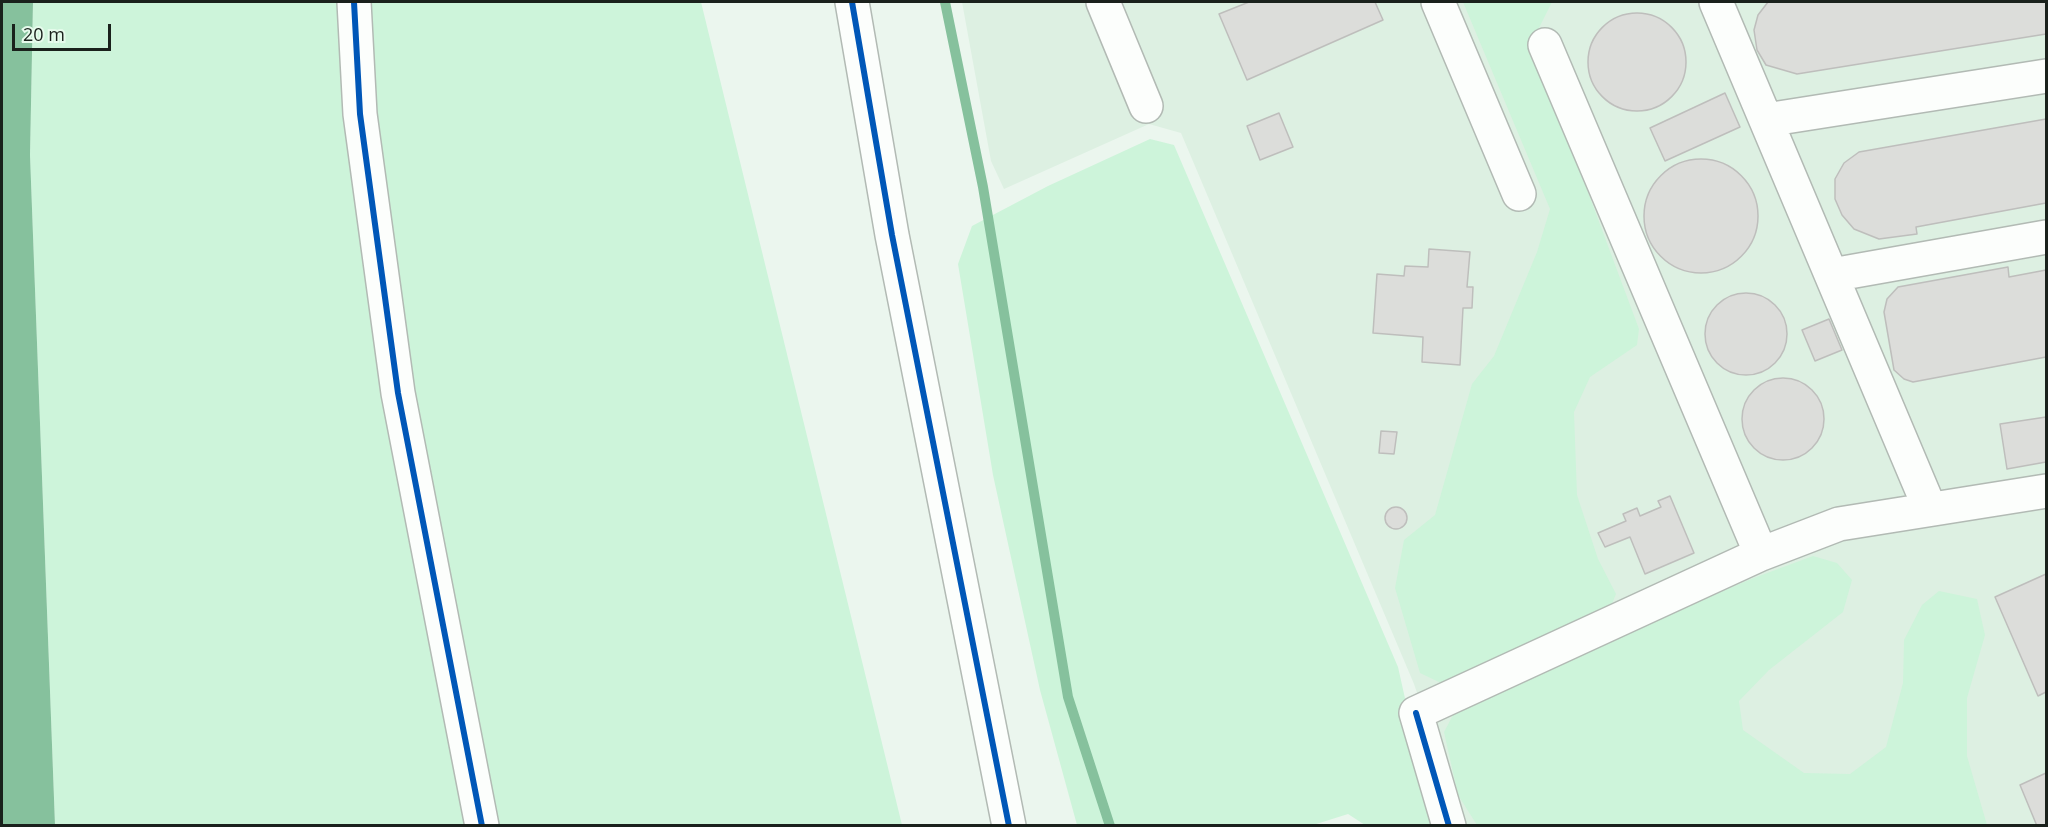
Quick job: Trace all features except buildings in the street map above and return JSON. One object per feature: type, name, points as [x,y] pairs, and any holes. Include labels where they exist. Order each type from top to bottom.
[{"type":"street","points":[[354,2],[360,114],[398,393],[482,825]]},
{"type":"street","points":[[852,2],[892,235],[1009,825]]},
{"type":"street","points":[[1103,2],[1146,106]]},
{"type":"street","points":[[1438,2],[1519,194]]},
{"type":"street","points":[[1716,2],[1930,509]]},
{"type":"street","points":[[1545,45],[1761,554]]},
{"type":"street","points":[[1766,120],[2046,76]]},
{"type":"street","points":[[1832,275],[2046,237]]},
{"type":"street","points":[[1449,825],[1416,713],[1761,554],[1839,524],[2046,491]]},
{"type":"shaded area","points":[[2,2],[33,2],[30,155],[55,825],[2,825]]},
{"type":"shaded area","points":[[33,2],[701,2],[902,825],[55,825],[30,155]]},
{"type":"shaded area","points":[[962,2],[2046,2],[2046,825],[1462,825],[1414,684],[1181,133],[1149,124],[1004,189],[991,161]]},
{"type":"shaded area","points":[[1463,2],[1552,2],[1532,42],[1639,329],[1637,345],[1590,377],[1574,412],[1577,495],[1598,559],[1616,594],[1608,613],[1441,683],[1420,673],[1395,588],[1404,540],[1435,515],[1472,384],[1494,356],[1537,252],[1550,209]]},
{"type":"shaded area","points":[[1150,139],[1174,145],[1398,667],[1423,779],[1437,825],[1365,825],[1348,814],[1310,826],[1077,825],[1040,690],[993,475],[958,264],[972,226],[1048,186]]},
{"type":"shaded area","points":[[1813,556],[1837,563],[1852,580],[1843,612],[1769,670],[1739,701],[1743,730],[1804,773],[1850,774],[1886,747],[1903,683],[1904,640],[1922,605],[1939,591],[1977,599],[1985,635],[1967,698],[1967,756],[1987,825],[1477,825],[1458,795],[1444,732],[1459,704],[1751,579]]},
{"type":"waterway","points":[[945,2],[983,187],[1068,697],[1110,826]]},
{"type":"cycle path","points":[[354,2],[360,114],[398,393],[482,826]]},
{"type":"cycle path","points":[[852,2],[892,235],[1009,826]]},
{"type":"cycle path","points":[[1416,713],[1449,826]]}]
